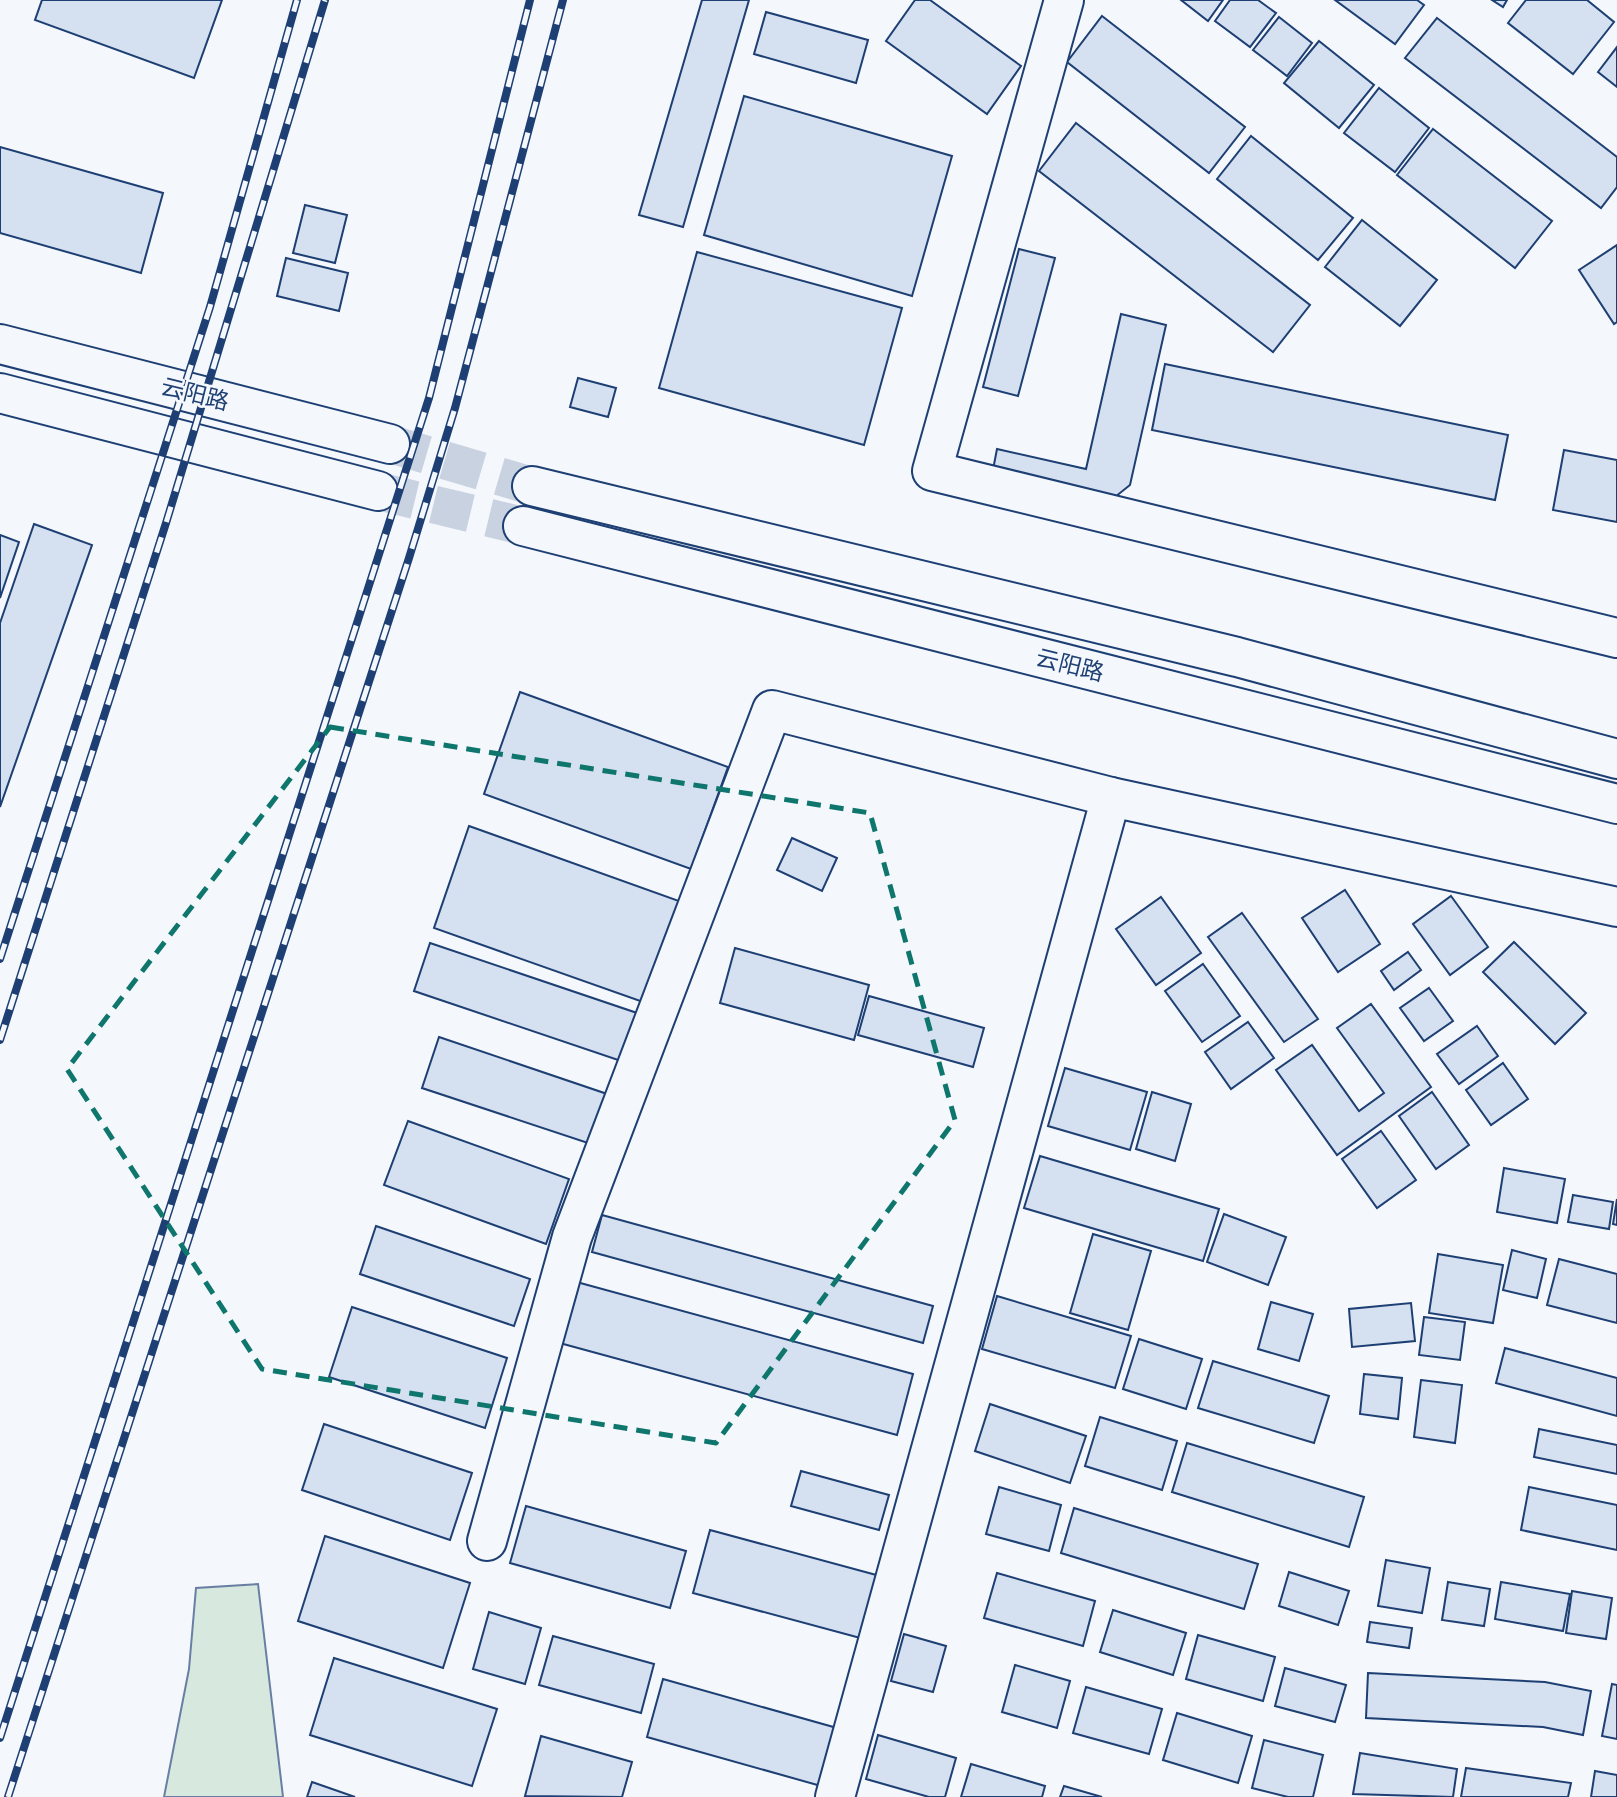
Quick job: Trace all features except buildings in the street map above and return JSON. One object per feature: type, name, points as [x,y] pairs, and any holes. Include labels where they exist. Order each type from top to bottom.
[{"type":"street","points":[[1064,0],[932,471],[1617,638]]},
{"type":"street","name":"云阳路","points":[[0,344],[390,444]]},
{"type":"street","name":"云阳路","points":[[0,393],[377,491]]},
{"type":"street","name":"云阳路","points":[[533,486],[1237,656],[1617,759]]},
{"type":"street","name":"云阳路","points":[[523,526],[1617,804]]},
{"type":"street","points":[[487,1541],[572,1237],[772,710],[1111,797],[1617,907]]},
{"type":"street","points":[[835,1797],[1111,797]]},
{"type":"highlighted area","points":[[330,727],[870,813],[955,1120],[716,1443],[262,1369],[67,1069]]},
{"type":"shaded area","points":[[258,1584],[283,1797],[164,1797],[189,1669],[196,1588]]},
{"type":"tunnel","points":[[390,444],[532,486]]},
{"type":"tunnel","points":[[378,491],[523,526]]},
{"type":"railway","points":[[0,959],[210,307],[297,0]]},
{"type":"railway","points":[[0,1040],[166,523],[325,0]]},
{"type":"railway","points":[[0,1738],[429,398],[530,0]]},
{"type":"railway","points":[[8,1797],[409,558],[455,408],[563,0]]}]
